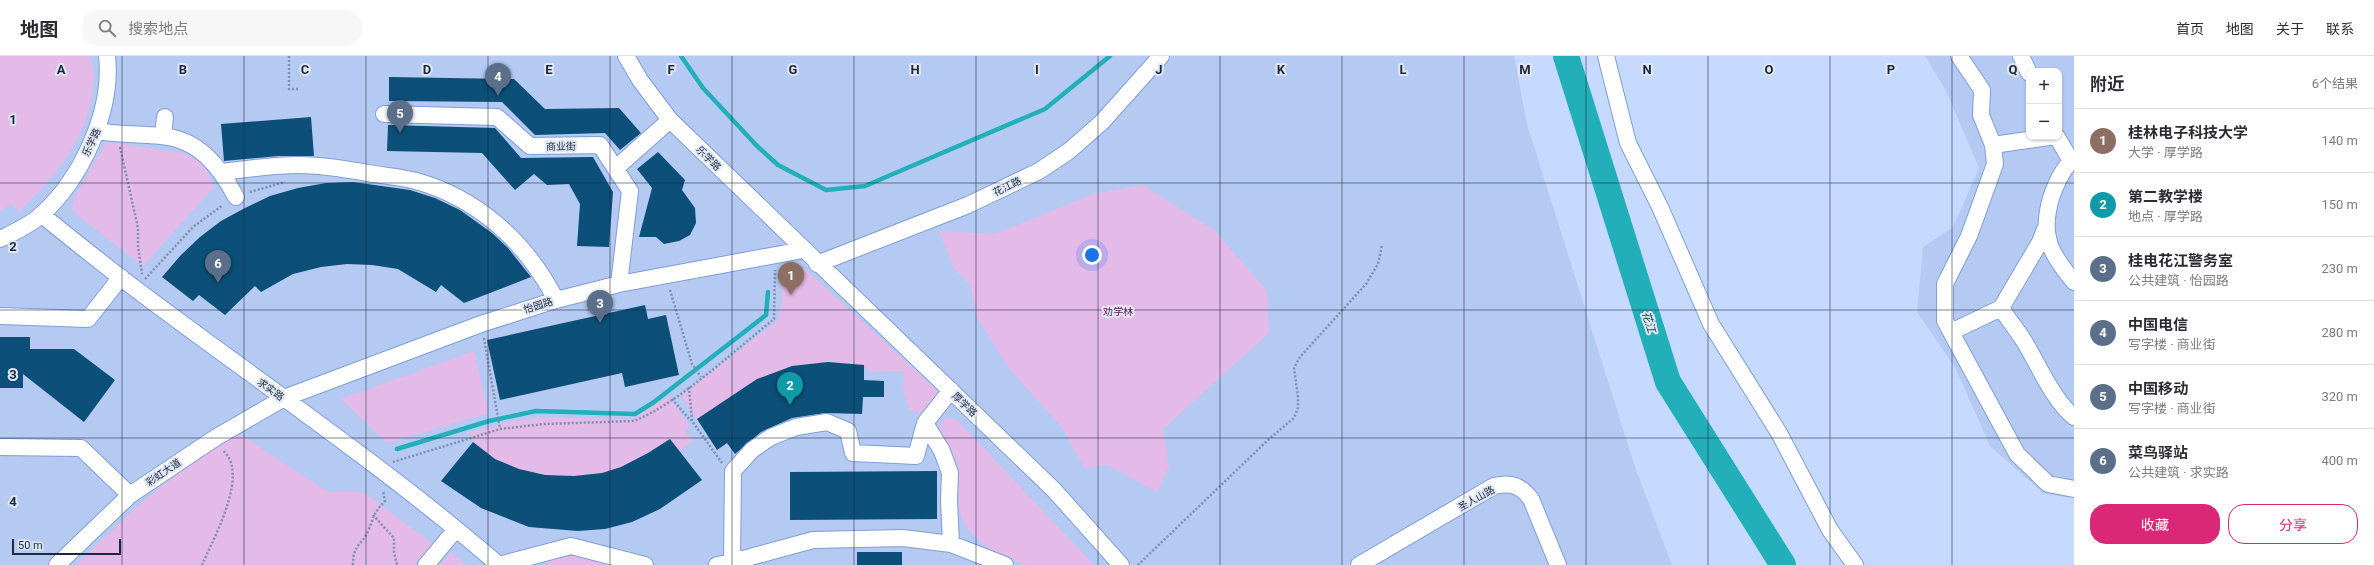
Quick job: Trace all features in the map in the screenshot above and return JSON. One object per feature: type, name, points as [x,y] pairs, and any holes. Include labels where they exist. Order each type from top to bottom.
[{"type":"street","name":"乐学路","points":[[42,215],[77,170],[97,130],[107,86],[107,56]]},
{"type":"street","name":"乐学路","points":[[626,56],[640,80],[670,120],[803,250]]},
{"type":"street","name":"花江路","points":[[817,264],[968,205],[1039,171],[1069,151],[1102,122],[1161,56]]},
{"type":"street","points":[[1606,56],[1628,143],[1663,214],[1710,324],[1779,433],[1830,530],[1855,565]]},
{"type":"street","points":[[1959,56],[1982,90],[1982,115],[1993,146],[1995,164],[1969,236],[1945,284],[1945,321],[2018,454],[2048,484],[2074,488]]},
{"type":"street","points":[[2021,56],[2027,68]]},
{"type":"street","name":"商业街","points":[[384,114],[497,118],[530,146],[600,145],[630,191],[619,284]]},
{"type":"street","points":[[163,136],[165,117]]},
{"type":"street","points":[[616,168],[670,120]]},
{"type":"street","points":[[97,130],[118,135],[163,136],[194,146],[210,157],[222,172],[236,197]]},
{"type":"street","points":[[1993,146],[2030,140]]},
{"type":"street","points":[[1951,332],[2001,308],[2040,242],[2055,187],[2062,173],[2072,159],[2059,140]]},
{"type":"street","points":[[222,172],[297,165],[328,166],[415,181],[455,195],[490,219],[523,249],[543,275],[556,300]]},
{"type":"street","points":[[0,239],[42,215]]},
{"type":"street","name":"求实路","points":[[42,215],[121,277],[377,468],[456,529],[499,565]]},
{"type":"street","points":[[2045,228],[2050,247],[2062,267],[2074,282]]},
{"type":"street","name":"厚学路","points":[[803,250],[1054,490],[1121,565]]},
{"type":"street","name":"怡园路","points":[[284,398],[481,324],[556,300],[619,284],[803,250]]},
{"type":"street","points":[[0,316],[88,319],[121,277]]},
{"type":"street","points":[[2001,308],[2023,340],[2049,384],[2068,412],[2074,417]]},
{"type":"street","points":[[951,390],[925,423],[916,456],[853,453],[848,431],[827,422],[796,427],[771,437],[752,450],[734,471],[724,564],[813,540],[903,538],[951,544],[1005,565]]},
{"type":"street","name":"彩虹大道","points":[[57,565],[130,495],[215,438],[284,398]]},
{"type":"street","points":[[925,423],[942,451],[950,473],[949,500],[951,544]]},
{"type":"street","points":[[0,447],[81,448],[130,495]]},
{"type":"street","name":"圣人山路","points":[[1359,565],[1494,486],[1506,484],[1515,485],[1524,490],[1531,499],[1558,565]]},
{"type":"street","points":[[426,565],[456,529]]},
{"type":"street","points":[[499,565],[571,546],[645,565]]},
{"type":"path","points":[[289,56],[289,89],[299,88]]},
{"type":"path","points":[[118,135],[138,228],[138,246],[143,282],[194,227],[212,211],[236,197]]},
{"type":"path","points":[[1138,565],[1269,439],[1294,418],[1298,408],[1294,368],[1300,357],[1366,284],[1378,264],[1382,245]]},
{"type":"path","points":[[353,565],[353,556],[358,543],[367,532],[372,514],[385,501],[377,468],[500,429],[544,424],[634,421],[646,417],[701,378],[774,319],[775,255]]},
{"type":"path","points":[[666,276],[692,364],[701,378]]},
{"type":"path","points":[[481,324],[495,410],[500,429]]},
{"type":"path","points":[[689,387],[692,421]]},
{"type":"path","points":[[672,399],[692,421],[719,461],[734,471]]},
{"type":"path","points":[[202,565],[225,508],[231,485],[231,462],[215,438]]},
{"type":"path","points":[[372,514],[394,538],[394,552],[397,565]]},
{"type":"shaded area","points":[[0,56],[1514,56],[1527,124],[1635,467],[1672,565],[0,565]]},
{"type":"shaded area","points":[[1925,56],[2074,56],[2074,498],[2044,494],[1990,446],[1956,369],[1917,312],[1923,247],[1953,227],[1979,168],[1946,91]]},
{"type":"green space","points":[[0,56],[89,56],[94,70],[93,90],[88,113],[74,145],[55,173],[19,212],[11,204],[0,212]]},
{"type":"green space","points":[[106,142],[184,153],[204,164],[214,187],[143,266],[78,216],[72,208],[75,196]]},
{"type":"green space","name":"劝学林","points":[[1143,185],[1215,231],[1267,291],[1269,333],[1163,429],[1169,467],[1157,492],[1108,465],[1084,468],[1063,429],[1008,367],[977,318],[970,285],[954,269],[939,231],[995,234],[1093,194]]},
{"type":"green space","points":[[805,269],[937,390],[932,405],[921,414],[909,410],[903,391],[904,371],[871,372],[864,365],[828,362],[792,366],[697,419],[681,396],[778,320],[782,302],[782,274]]},
{"type":"green space","points":[[474,351],[488,413],[387,443],[341,399]]},
{"type":"green space","points":[[669,396],[690,427],[685,431],[693,441],[679,451],[670,439],[646,455],[628,464],[601,473],[567,476],[527,471],[508,465],[491,457],[478,447],[468,433],[515,421],[541,417],[633,419]]},
{"type":"green space","points":[[945,418],[956,419],[1094,565],[1027,565],[998,553],[979,540],[965,524],[961,516],[958,498],[958,467],[955,458],[943,438],[939,426]]},
{"type":"green space","points":[[232,429],[328,492],[363,492],[433,544],[415,565],[76,565],[135,508]]},
{"type":"green space","points":[[451,552],[466,565],[440,565]]},
{"type":"green space","points":[[571,552],[617,565],[551,565],[546,561]]},
{"type":"building","points":[[389,77],[514,79],[545,109],[619,108],[641,133],[620,150],[605,133],[535,135],[502,102],[389,101]]},
{"type":"building","points":[[311,117],[314,156],[279,156],[224,161],[221,124]]},
{"type":"building","points":[[388,125],[495,128],[521,158],[593,157],[613,192],[609,247],[577,246],[580,204],[569,184],[547,185],[534,174],[515,190],[482,153],[387,151]]},
{"type":"building","points":[[658,152],[685,180],[682,190],[695,208],[696,223],[690,235],[679,241],[664,244],[656,237],[639,237],[652,188],[637,169]]},
{"type":"building","points":[[353,182],[410,190],[435,198],[460,210],[492,233],[508,248],[531,277],[464,303],[441,285],[436,292],[398,269],[372,265],[347,264],[321,267],[293,274],[261,292],[255,286],[225,315],[199,295],[193,301],[162,277],[181,255],[200,237],[221,221],[245,208],[270,196],[298,188],[326,183]]},
{"type":"building","points":[[645,305],[648,319],[666,315],[679,375],[625,387],[622,373],[500,400],[487,340]]},
{"type":"building","points":[[0,337],[30,337],[30,349],[74,349],[115,380],[84,422],[23,374],[23,388],[0,388]]},
{"type":"building","points":[[828,362],[864,365],[864,380],[884,381],[884,397],[863,397],[862,414],[825,413],[792,418],[761,432],[735,454],[727,443],[717,450],[697,419],[757,379],[792,366]]},
{"type":"building","points":[[670,439],[702,480],[660,509],[632,522],[605,529],[578,531],[529,527],[481,508],[441,481],[473,442],[495,459],[519,469],[545,475],[574,476],[602,473],[621,467],[648,453]]},
{"type":"building","points":[[937,471],[937,519],[790,520],[790,472]]},
{"type":"building","points":[[857,552],[902,552],[902,565],[857,565]]},
{"type":"waterway","points":[[681,56],[703,88],[757,146],[778,165],[826,190],[865,186],[1045,109],[1110,56]]},
{"type":"waterway","name":"花江","points":[[1566,56],[1668,382],[1783,565]]},
{"type":"waterway","points":[[397,449],[489,421],[536,411],[635,414],[654,402],[766,315],[768,292]]},
{"type":"place","name":"中国电信","points":[[498,96]]},
{"type":"place","name":"中国移动","points":[[400,133]]},
{"type":"place","name":"菜鸟驿站","points":[[218,283]]},
{"type":"place","name":"桂林电子科技大学","points":[[791,295]]},
{"type":"place","name":"桂电花江警务室","points":[[600,323]]},
{"type":"place","name":"第二教学楼","points":[[790,405]]}]
